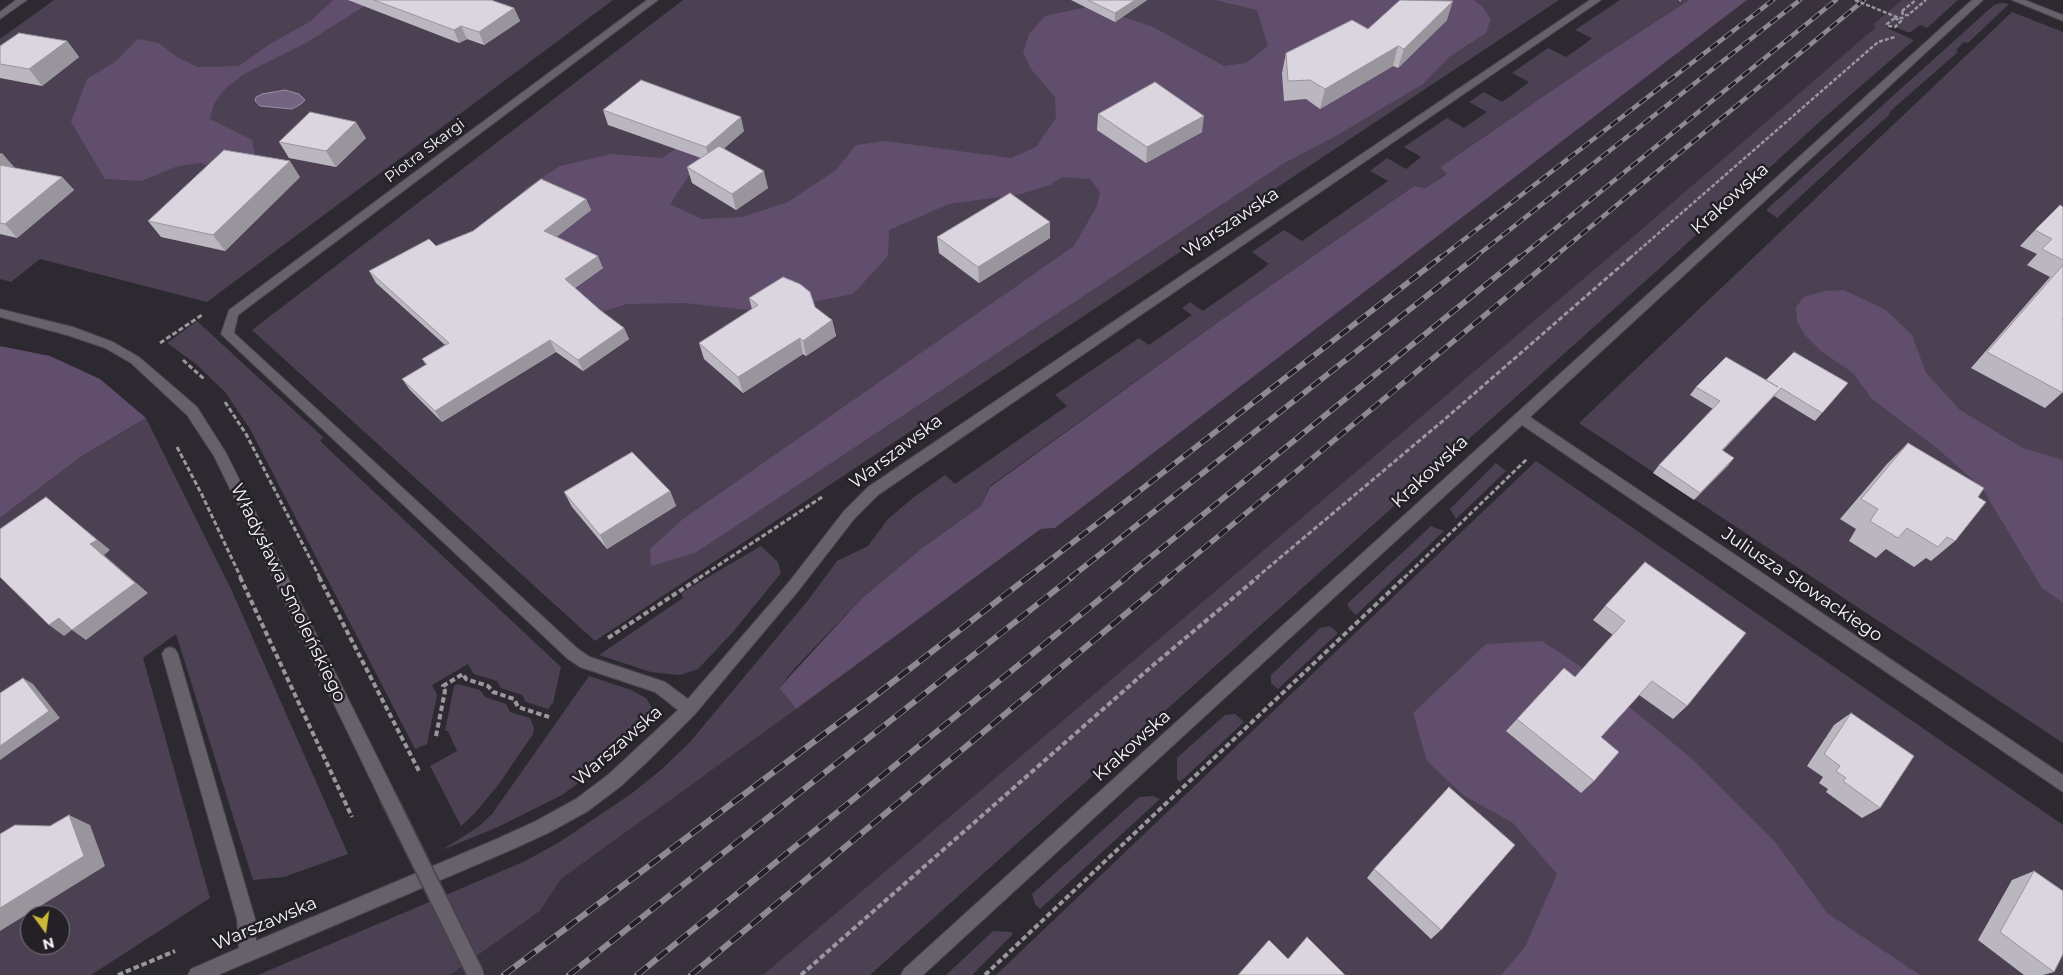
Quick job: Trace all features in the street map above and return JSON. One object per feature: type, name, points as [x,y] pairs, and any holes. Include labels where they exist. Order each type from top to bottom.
[{"type":"street","points":[[0,16],[22,0]]},
{"type":"street","name":"Piotra Skargi","points":[[653,0],[234,312],[227,334],[573,654],[585,662],[660,687],[689,709]]},
{"type":"street","name":"Warszawska","points":[[197,975],[504,844],[542,827],[582,805],[629,767],[689,709],[794,586],[849,516],[873,491],[1596,0]]},
{"type":"street","name":"Krakowska","points":[[910,975],[1978,0]]},
{"type":"street","points":[[2017,0],[2063,18]]},
{"type":"street","name":"Władysława Smoleńskiego","points":[[0,313],[73,332],[108,345],[135,360],[192,411],[219,453],[476,975]]},
{"type":"street","name":"Juliusza Słowackiego","points":[[1520,417],[2063,784]]},
{"type":"street","points":[[170,654],[246,919],[248,952]]},
{"type":"path","points":[[1855,0],[1901,20],[1895,27],[1888,25]]},
{"type":"path","points":[[1916,0],[1902,12],[1907,14],[1926,0]]},
{"type":"path","points":[[1888,25],[1895,18],[1905,18],[1926,0]]},
{"type":"path","points":[[1888,25],[1892,28]]},
{"type":"path","points":[[802,975],[1151,667],[1445,419],[1878,42],[1898,36]]},
{"type":"path","points":[[160,344],[193,320]]},
{"type":"path","points":[[175,443],[202,495],[352,817]]},
{"type":"path","points":[[985,975],[1308,672],[1530,456]]},
{"type":"path","points":[[436,736],[445,691],[443,686],[463,674],[466,679],[488,686],[493,692],[514,699],[518,707],[549,717]]},
{"type":"shaded area","points":[[54,0],[613,0],[207,302],[40,259],[11,282],[0,279],[0,39]]},
{"type":"shaded area","points":[[333,0],[374,0],[306,43],[244,74],[225,89],[214,104],[210,119],[252,140],[255,154],[239,166],[217,170],[201,163],[178,166],[141,181],[105,179],[71,122],[87,79],[115,62],[138,39],[159,43],[177,57],[198,67],[239,66],[270,44],[311,21]]},
{"type":"shaded area","points":[[683,0],[1559,0],[595,641],[252,330]]},
{"type":"shaded area","points":[[1215,0],[1473,0],[1482,6],[1491,19],[1486,33],[1449,57],[1423,84],[1336,136],[1286,162],[695,553],[651,566],[650,549],[683,519],[1074,246],[1097,206],[1100,192],[1090,179],[1062,177],[1050,185],[1021,194],[949,204],[889,230],[888,256],[853,294],[813,302],[748,310],[685,303],[627,304],[599,313],[460,258],[505,214],[526,188],[560,166],[611,154],[662,158],[683,144],[712,141],[670,204],[702,219],[742,217],[788,202],[836,170],[856,145],[885,141],[1011,158],[1036,147],[1056,118],[1055,97],[1031,69],[1023,52],[1029,34],[1045,16],[1091,6],[1153,27],[1224,66],[1246,63],[1268,46],[1257,10]]},
{"type":"shaded area","points":[[1620,0],[1689,0],[1598,59],[1440,167],[1448,173],[1425,188],[1414,186],[1221,320],[990,486],[981,506],[922,548],[861,599],[795,668],[779,688],[796,709],[561,879],[540,911],[450,975],[258,975],[523,862],[558,843],[631,794],[662,769],[690,742],[809,599],[837,561],[868,546],[888,519],[914,497],[945,475],[955,484],[1067,406],[1055,395],[1139,338],[1149,345],[1192,315],[1182,308],[1190,302],[1203,311],[1260,271],[1269,264],[1252,252],[1284,230],[1302,241],[1388,181],[1370,171],[1387,158],[1406,169],[1421,157],[1404,147],[1447,118],[1464,128],[1487,112],[1469,102],[1484,92],[1502,102],[1529,82],[1512,73],[1548,48],[1566,57],[1586,43],[1592,38],[1575,30]]},
{"type":"shaded area","points":[[1689,0],[1747,0],[1055,528],[1041,529],[796,709],[779,688],[861,599],[922,548],[981,506],[990,487],[1221,320],[1414,186],[1425,188],[1447,174],[1440,167],[1598,59]]},
{"type":"shaded area","points":[[1747,0],[1902,0],[1873,23],[1876,27],[1635,235],[763,975],[450,975],[540,911],[561,879],[1042,529],[1055,528]]},
{"type":"shaded area","points":[[1902,0],[1958,0],[1927,28],[1920,25],[1911,32],[1907,32],[1890,25],[1887,28],[1914,40],[1826,116],[1661,267],[870,975],[763,975],[1635,235],[1876,27],[1873,24]]},
{"type":"shaded area","points":[[2001,3],[2009,4],[1968,43],[1964,42],[1956,50],[1958,52],[1895,107],[1890,114],[1777,218],[1766,210],[1994,5]]},
{"type":"shaded area","points":[[2012,12],[2063,32],[2063,743],[1579,423]]},
{"type":"shaded area","points":[[285,90],[299,94],[305,100],[292,109],[260,106],[255,101],[256,97],[262,94]]},
{"type":"shaded area","points":[[1844,290],[1886,310],[1912,335],[1926,373],[1960,410],[2023,448],[2063,460],[2063,603],[2042,588],[1982,488],[1938,449],[1872,399],[1853,373],[1821,351],[1805,335],[1797,321],[1796,307],[1804,297],[1825,291]]},
{"type":"shaded area","points":[[197,321],[324,438],[320,440],[322,443],[561,667],[553,703],[548,709],[526,702],[522,695],[501,688],[497,681],[474,674],[468,664],[432,685],[437,695],[427,744],[415,749],[250,429],[225,392],[196,364],[167,343]]},
{"type":"shaded area","points":[[0,346],[50,356],[100,379],[146,418],[82,456],[0,518]]},
{"type":"shaded area","points":[[146,418],[231,589],[348,854],[284,877],[253,880],[176,634],[143,658],[210,898],[91,975],[0,975],[0,518],[82,456]]},
{"type":"shaded area","points":[[1536,461],[2063,825],[2063,975],[996,975]]},
{"type":"shaded area","points":[[1496,463],[1506,471],[1456,519],[1450,509]]},
{"type":"shaded area","points":[[1431,526],[1444,531],[1356,615],[1347,604]]},
{"type":"shaded area","points":[[761,546],[778,562],[781,573],[733,632],[698,669],[680,675],[651,672],[599,655],[683,598],[681,593]]},
{"type":"shaded area","points":[[1330,626],[1338,633],[1278,689],[1271,683],[1271,675],[1320,628]]},
{"type":"shaded area","points":[[1542,641],[1580,666],[1691,758],[1776,843],[1827,913],[1920,975],[1501,975],[1525,947],[1557,874],[1513,823],[1463,795],[1427,761],[1413,713],[1486,644]]},
{"type":"shaded area","points":[[589,676],[631,690],[646,698],[652,708],[647,722],[605,764],[562,795],[498,827],[442,850],[478,827],[492,814]]},
{"type":"shaded area","points":[[458,684],[480,690],[485,697],[506,704],[510,712],[530,718],[534,728],[533,734],[499,784],[475,813],[461,826],[430,766],[457,751],[448,731],[445,731],[454,686]]},
{"type":"shaded area","points":[[1235,714],[1244,722],[1180,782],[1177,779],[1177,758],[1225,715]]},
{"type":"shaded area","points":[[1152,796],[1160,799],[1040,909],[1035,904],[1032,894],[1139,797]]},
{"type":"shaded area","points":[[993,931],[1011,932],[1013,934],[972,975],[946,975]]},
{"type":"building","points":[[374,0],[491,0],[514,8],[479,32],[461,26],[454,30]]},
{"type":"building","points":[[1088,0],[1135,0],[1115,13]]},
{"type":"building","points":[[1400,0],[1453,1],[1404,49],[1398,46],[1325,89],[1310,80],[1288,81],[1286,53],[1352,20],[1368,29]]},
{"type":"building","points":[[19,33],[67,41],[29,69],[0,64],[0,46]]},
{"type":"building","points":[[641,80],[741,117],[706,147],[603,110]]},
{"type":"building","points":[[1155,82],[1204,116],[1147,147],[1098,114]]},
{"type":"building","points":[[310,112],[356,122],[326,151],[279,142]]},
{"type":"building","points":[[719,146],[764,171],[732,194],[687,167]]},
{"type":"building","points":[[224,150],[290,161],[213,235],[148,221]]},
{"type":"building","points":[[0,165],[62,177],[5,224],[0,223]]},
{"type":"building","points":[[541,179],[586,199],[544,231],[598,256],[565,279],[624,328],[578,360],[550,340],[435,411],[402,379],[427,364],[422,359],[449,343],[369,271],[429,239],[436,246],[473,231]]},
{"type":"building","points":[[1010,193],[1050,222],[978,267],[937,237]]},
{"type":"building","points":[[2060,205],[2063,207],[2063,260],[2042,249],[2052,239],[2035,230]]},
{"type":"building","points":[[2063,265],[2062,320],[2063,393],[1987,352]]},
{"type":"building","points":[[783,277],[800,284],[810,292],[815,307],[832,320],[803,341],[800,338],[738,377],[699,343],[758,305],[749,298]]},
{"type":"building","points":[[1794,352],[1848,383],[1822,413],[1781,388],[1722,450],[1734,458],[1700,493],[1659,465],[1720,401],[1696,387],[1726,357],[1778,387],[1766,380]]},
{"type":"building","points":[[1908,443],[1984,488],[1978,497],[1986,502],[1955,541],[1947,537],[1938,547],[1907,528],[1898,538],[1870,521],[1878,509],[1861,499]]},
{"type":"building","points":[[632,452],[670,491],[600,535],[564,492]]},
{"type":"building","points":[[46,497],[97,540],[90,544],[135,583],[72,630],[59,618],[49,625],[0,577],[0,529]]},
{"type":"building","points":[[1645,562],[1746,633],[1687,706],[1652,681],[1601,737],[1619,752],[1594,781],[1517,719],[1564,668],[1575,677],[1625,621],[1605,606]]},
{"type":"building","points":[[23,678],[49,711],[0,746],[0,693]]},
{"type":"building","points":[[1851,713],[1914,756],[1880,808],[1843,781],[1846,778],[1836,771],[1840,766],[1824,754]]},
{"type":"building","points":[[1449,787],[1515,845],[1441,930],[1374,869]]},
{"type":"building","points":[[69,815],[84,856],[0,908],[0,834],[15,825],[50,826]]},
{"type":"building","points":[[2034,871],[2063,891],[2063,954],[2054,972],[2000,932]]},
{"type":"building","points":[[1307,937],[1345,975],[1238,975],[1269,940],[1288,959]]},
{"type":"railway","points":[[1440,258],[1773,0]]},
{"type":"railway","points":[[1474,258],[1800,0]]},
{"type":"railway","points":[[1519,258],[1836,0]]},
{"type":"railway","points":[[1553,258],[1864,0]]},
{"type":"railway","points":[[1027,578],[1441,257]]},
{"type":"railway","points":[[1070,578],[1476,257]]},
{"type":"railway","points":[[1125,578],[1520,257]]},
{"type":"railway","points":[[1168,578],[1555,257]]},
{"type":"railway","points":[[504,975],[876,695],[1028,577]]},
{"type":"railway","points":[[569,975],[1072,577]]},
{"type":"railway","points":[[637,975],[1127,577]]},
{"type":"railway","points":[[691,975],[1170,577]]}]
